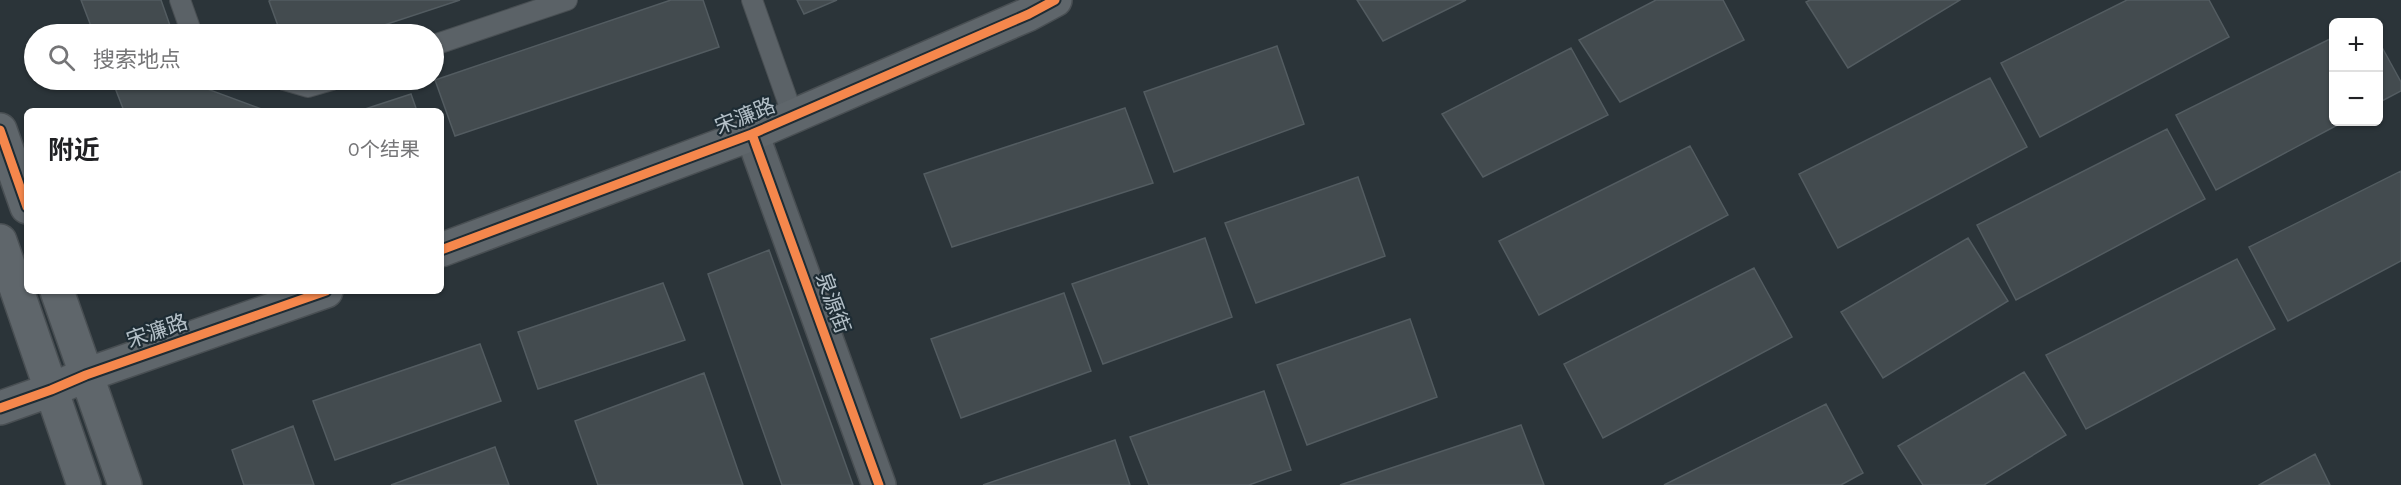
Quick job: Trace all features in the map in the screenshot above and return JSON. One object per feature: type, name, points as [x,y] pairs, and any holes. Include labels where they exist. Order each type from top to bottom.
[{"type":"street","name":"宋濂路","points":[[444,249],[753,134],[1029,14],[1055,0]]},
{"type":"street","points":[[0,130],[24,198]]},
{"type":"street","name":"泉源街","points":[[753,134],[879,485]]},
{"type":"street","points":[[0,241],[84,485]]},
{"type":"street","points":[[58,294],[125,485]]},
{"type":"street","name":"宋濂路","points":[[0,408],[86,375],[317,294]]},
{"type":"lane","points":[[180,0],[188,24]]},
{"type":"lane","points":[[444,42],[567,0]]},
{"type":"lane","points":[[752,0],[793,116]]},
{"type":"building","points":[[81,0],[161,0],[169,24],[90,24]]},
{"type":"building","points":[[460,0],[387,24],[277,24],[269,1]]},
{"type":"building","points":[[671,0],[703,0],[719,47],[455,136],[439,90],[444,90],[444,77]]},
{"type":"building","points":[[797,0],[837,0],[804,14]]},
{"type":"building","points":[[1357,0],[1466,0],[1383,41]]},
{"type":"building","points":[[1656,0],[1723,0],[1744,40],[1620,102],[1579,40]]},
{"type":"building","points":[[1810,0],[1960,0],[1848,68],[1806,2]]},
{"type":"building","points":[[2127,0],[2209,0],[2229,37],[2040,137],[2001,63]]},
{"type":"building","points":[[2329,39],[2329,126],[2336,126],[2216,190],[2176,115]]},
{"type":"building","points":[[1277,46],[1304,124],[1174,172],[1144,92]]},
{"type":"building","points":[[1571,48],[1608,115],[1483,177],[1442,114]]},
{"type":"building","points":[[2383,49],[2401,82],[2401,91],[2383,100]]},
{"type":"building","points":[[1990,78],[2027,147],[1838,248],[1799,174]]},
{"type":"building","points":[[116,90],[210,90],[259,108],[123,108]]},
{"type":"building","points":[[411,94],[416,108],[368,108]]},
{"type":"building","points":[[1125,108],[1153,183],[952,247],[924,174]]},
{"type":"building","points":[[2167,129],[2205,199],[2016,300],[1977,225]]},
{"type":"building","points":[[1690,146],[1728,215],[1539,315],[1499,241]]},
{"type":"building","points":[[2401,171],[2401,261],[2288,321],[2249,247]]},
{"type":"building","points":[[1358,177],[1385,256],[1256,303],[1225,223]]},
{"type":"building","points":[[1205,238],[1232,317],[1103,364],[1072,284]]},
{"type":"building","points":[[1968,238],[2008,301],[1883,378],[1841,312]]},
{"type":"building","points":[[769,250],[853,485],[782,485],[708,274]]},
{"type":"building","points":[[2237,259],[2275,329],[2086,429],[2046,355]]},
{"type":"building","points":[[1754,268],[1792,337],[1603,438],[1564,364]]},
{"type":"building","points":[[663,283],[685,340],[538,389],[518,332]]},
{"type":"building","points":[[1064,293],[1091,371],[961,418],[931,339]]},
{"type":"building","points":[[1410,319],[1437,397],[1307,445],[1277,365]]},
{"type":"building","points":[[480,344],[501,401],[335,460],[313,401]]},
{"type":"building","points":[[2024,372],[2066,435],[1984,485],[1923,485],[1898,446]]},
{"type":"building","points":[[704,373],[743,485],[598,485],[575,421]]},
{"type":"building","points":[[1264,391],[1291,470],[1249,485],[1149,485],[1130,437]]},
{"type":"building","points":[[1826,404],[1863,473],[1841,485],[1664,485]]},
{"type":"building","points":[[1521,425],[1544,485],[1340,485]]},
{"type":"building","points":[[293,426],[314,485],[244,485],[232,450]]},
{"type":"building","points":[[1115,440],[1130,485],[983,485]]},
{"type":"building","points":[[495,447],[509,485],[391,485]]},
{"type":"building","points":[[2315,454],[2330,485],[2259,485]]},
{"type":"cycle path","points":[[444,249],[752,134],[1029,14],[1055,0]]},
{"type":"cycle path","points":[[0,130],[24,198]]},
{"type":"cycle path","points":[[752,134],[879,485]]},
{"type":"cycle path","points":[[0,408],[86,375],[317,294]]}]
